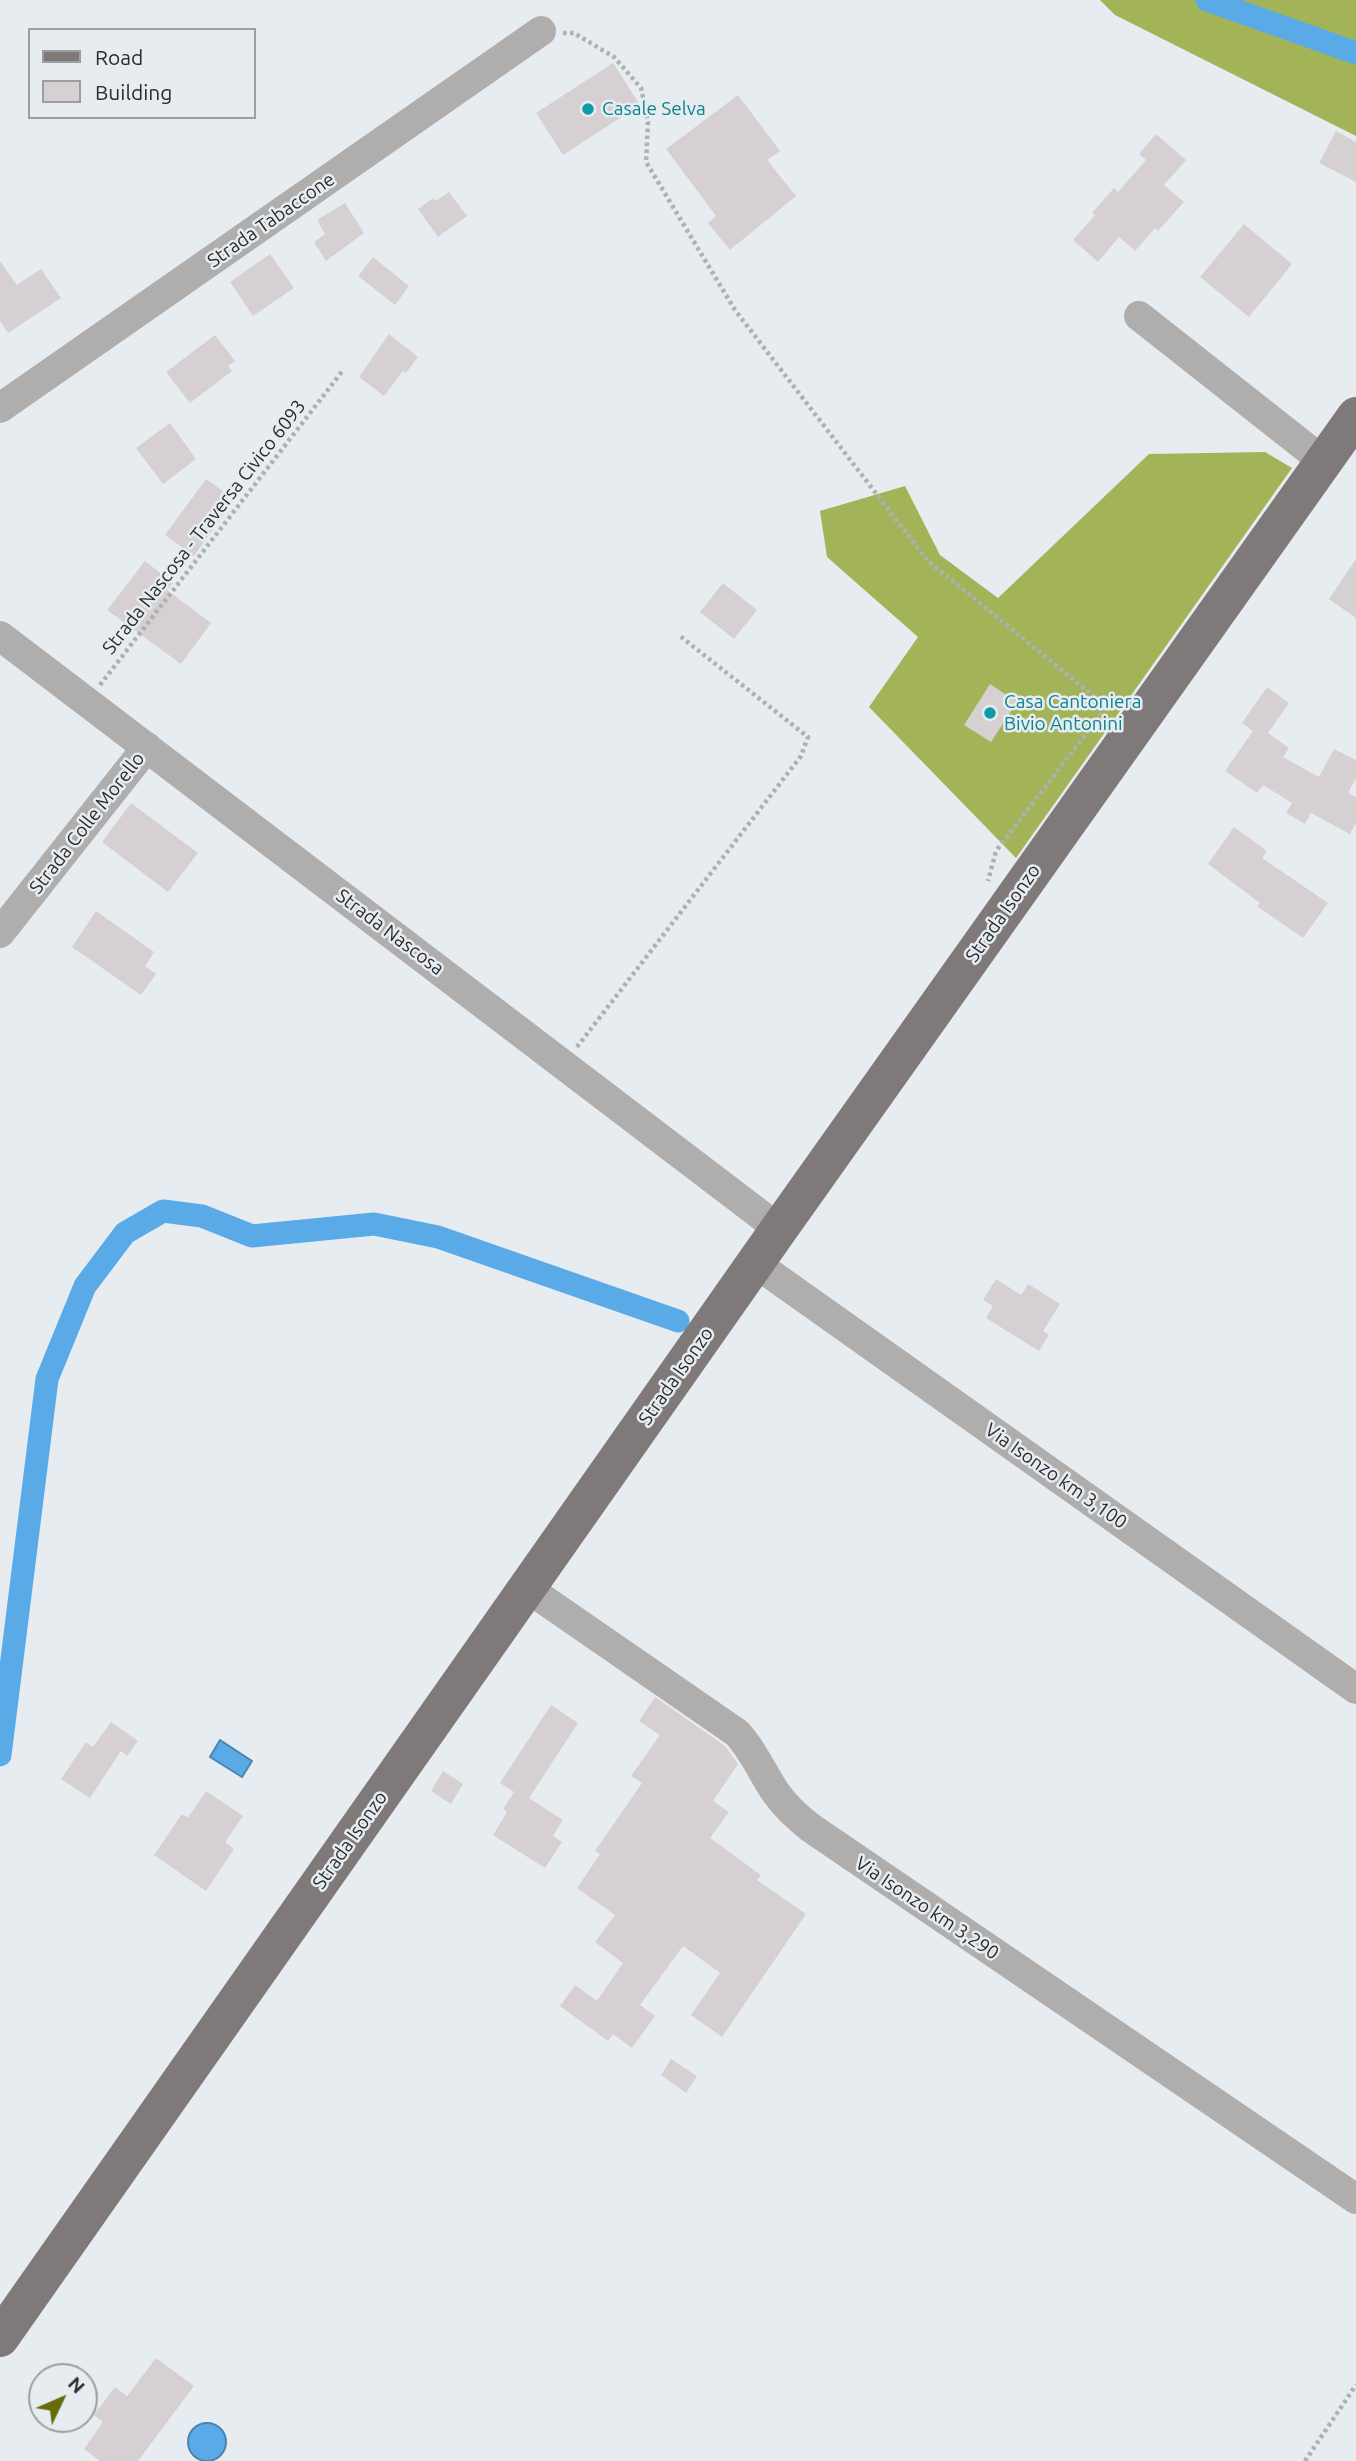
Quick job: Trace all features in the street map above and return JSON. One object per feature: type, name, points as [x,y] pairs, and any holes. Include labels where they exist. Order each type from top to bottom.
[{"type":"main road","name":"Strada Isonzo","points":[[0,2339],[755,1263],[1356,416]]},
{"type":"street","name":"Strada Tabaccone","points":[[0,408],[541,32]]},
{"type":"street","points":[[1139,316],[1323,461]]},
{"type":"street","name":"Strada Nascosa","points":[[0,636],[779,1229]]},
{"type":"street","name":"Strada Colle Morello","points":[[0,933],[147,747]]},
{"type":"street","name":"Via Isonzo km 3,100","points":[[755,1263],[1356,1689]]},
{"type":"street","name":"Via Isonzo km 3,290","points":[[527,1588],[737,1733],[752,1749],[771,1786],[783,1802],[811,1829],[1356,2199]]},
{"type":"path","points":[[541,32],[574,33],[614,57],[641,88],[648,122],[646,162],[734,310],[928,561],[1096,698],[1102,713],[996,851],[986,889]]},
{"type":"path","name":"Strada Nascosa - Traversa Civico 6093","points":[[87,702],[344,369]]},
{"type":"path","points":[[564,1065],[801,756],[807,737],[680,636]]},
{"type":"path","points":[[1305,2461],[1356,2385]]},
{"type":"green space","points":[[1100,0],[1356,0],[1356,136],[1115,15]]},
{"type":"green space","points":[[1265,452],[1292,468],[1016,858],[869,707],[918,637],[827,557],[820,511],[905,486],[940,555],[998,598],[1149,454]]},
{"type":"water","points":[[220,1740],[252,1761],[242,1777],[210,1757]]},
{"type":"water","points":[[207,2423],[220,2429],[226,2442],[220,2455],[207,2461],[194,2455],[188,2442],[194,2429]]},
{"type":"building","name":"Casale Selva","points":[[613,63],[640,105],[563,155],[536,113]]},
{"type":"building","points":[[738,95],[780,151],[767,160],[796,196],[730,250],[708,223],[716,216],[666,149]]},
{"type":"building","points":[[1336,131],[1356,142],[1356,182],[1319,163]]},
{"type":"building","points":[[1156,134],[1186,160],[1164,185],[1184,202],[1158,231],[1155,228],[1135,251],[1119,237],[1098,262],[1073,240],[1114,188],[1118,192],[1146,160],[1139,154]]},
{"type":"building","points":[[449,192],[467,216],[438,237],[418,209],[433,198],[436,201]]},
{"type":"building","points":[[345,203],[364,233],[326,261],[314,242],[325,234],[317,220]]},
{"type":"building","points":[[1244,224],[1292,264],[1249,317],[1200,277]]},
{"type":"building","points":[[270,254],[294,288],[253,316],[230,282]]},
{"type":"building","points":[[373,257],[409,286],[395,305],[358,276]]},
{"type":"building","points":[[0,261],[17,285],[41,269],[61,298],[8,333],[0,321]]},
{"type":"building","points":[[389,334],[418,357],[406,373],[403,371],[384,396],[359,377]]},
{"type":"building","points":[[215,335],[235,361],[228,366],[232,371],[190,403],[166,372]]},
{"type":"building","points":[[170,423],[196,459],[163,484],[136,448]]},
{"type":"building","points":[[206,479],[223,491],[220,496],[231,504],[194,556],[165,535]]},
{"type":"building","points":[[1356,559],[1356,618],[1329,599]]},
{"type":"building","points":[[145,561],[173,583],[167,590],[211,623],[181,664],[107,610]]},
{"type":"building","points":[[723,583],[757,610],[734,639],[700,612]]},
{"type":"building","name":"Casa Cantoniera Bivio Antonini","points":[[990,684],[1017,702],[991,742],[964,725]]},
{"type":"building","points":[[1267,687],[1289,703],[1268,733],[1289,748],[1283,757],[1319,777],[1334,749],[1356,760],[1356,778],[1348,793],[1356,797],[1356,823],[1350,834],[1311,813],[1305,824],[1286,813],[1292,803],[1263,785],[1257,793],[1225,771],[1253,731],[1242,723]]},
{"type":"building","points":[[131,803],[198,853],[168,892],[102,842]]},
{"type":"building","points":[[1234,827],[1267,851],[1262,858],[1328,903],[1303,938],[1257,906],[1260,903],[1208,864]]},
{"type":"building","points":[[96,911],[154,952],[145,966],[156,974],[141,995],[72,947]]},
{"type":"building","points":[[996,1279],[1021,1295],[1028,1284],[1060,1304],[1043,1331],[1049,1335],[1039,1351],[986,1318],[993,1306],[983,1300]]},
{"type":"building","points":[[655,1697],[725,1746],[738,1764],[713,1801],[729,1812],[710,1838],[761,1875],[757,1880],[806,1914],[722,2037],[691,2015],[720,1973],[683,1946],[640,2005],[655,2016],[632,2048],[613,2034],[608,2041],[560,2006],[575,1985],[597,2001],[623,1963],[595,1942],[615,1915],[577,1888],[600,1854],[595,1851],[642,1783],[631,1776],[660,1735],[639,1721]]},
{"type":"building","points":[[551,1705],[578,1723],[529,1798],[563,1820],[553,1836],[562,1842],[545,1868],[493,1835],[507,1812],[503,1809],[514,1792],[500,1783]]},
{"type":"building","points":[[111,1722],[138,1741],[127,1756],[121,1751],[90,1798],[61,1779],[86,1742],[93,1747]]},
{"type":"building","points":[[443,1771],[463,1784],[451,1804],[431,1791]]},
{"type":"building","points":[[206,1791],[243,1816],[225,1842],[234,1849],[206,1891],[154,1855],[182,1814],[188,1818]]},
{"type":"building","points":[[671,2059],[697,2076],[686,2093],[661,2075]]},
{"type":"building","points":[[156,2358],[194,2386],[138,2461],[100,2461],[84,2449],[98,2433],[103,2422],[98,2418],[98,2410],[115,2387],[127,2396]]},
{"type":"waterway","points":[[1207,0],[1356,53]]},
{"type":"waterway","points":[[0,1755],[47,1379],[85,1286],[125,1233],[163,1211],[202,1216],[252,1236],[374,1224],[438,1237],[678,1321]]},
{"type":"place","name":"Casale Selva","points":[[588,109]]},
{"type":"place","name":"Casa Cantoniera Bivio Antonini","points":[[990,713]]}]
